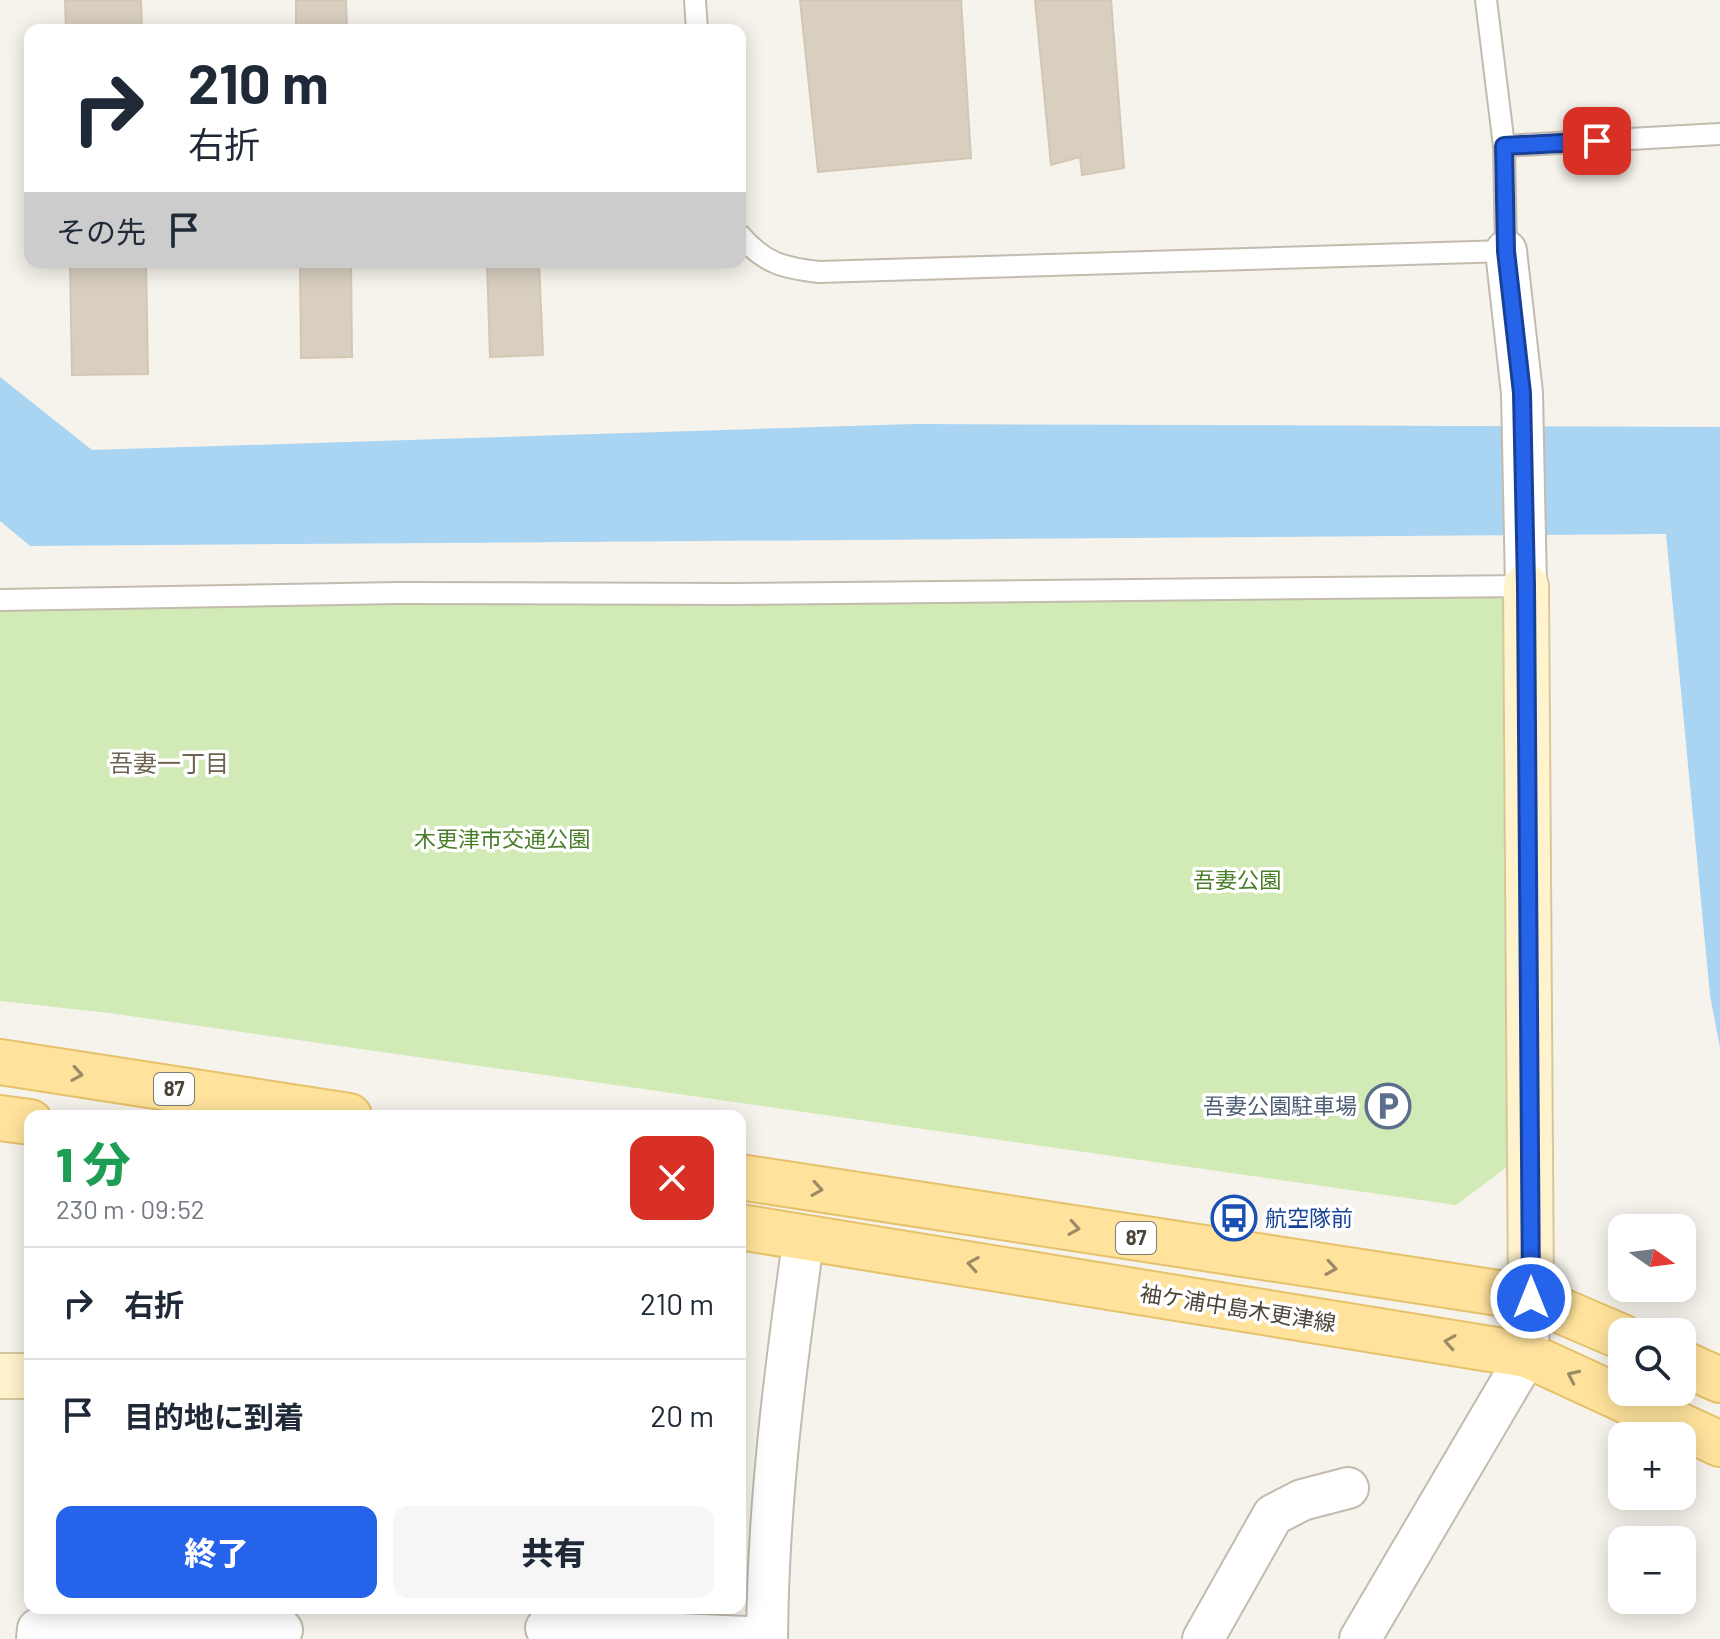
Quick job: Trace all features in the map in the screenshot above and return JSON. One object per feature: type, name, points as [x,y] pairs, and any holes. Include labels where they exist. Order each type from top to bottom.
[{"type":"main road","name":"87","points":[[0,1062],[310,1110]]},
{"type":"main road","points":[[0,1118],[24,1121]]},
{"type":"main road","name":"87","points":[[746,1178],[1531,1298],[1608,1331]]},
{"type":"main road","name":"袖ケ浦中島木更津線","points":[[746,1228],[1527,1355],[1720,1444]]},
{"type":"main road","points":[[1696,1369],[1720,1380]]},
{"type":"street","points":[[1360,1639],[1527,1355],[1531,1298],[1522,393],[1506,251]]},
{"type":"street","points":[[546,1628],[767,1638],[769,1542],[787,1356],[804,1236]]},
{"type":"street","points":[[0,1376],[24,1376]]},
{"type":"street","points":[[1203,1639],[1273,1515],[1302,1500],[1348,1488]]},
{"type":"street","points":[[37,1639],[38,1629],[282,1626]]},
{"type":"lane","points":[[695,0],[697,24]]},
{"type":"lane","points":[[746,241],[763,257],[793,269],[819,272],[1506,251],[1504,146],[1486,0]]},
{"type":"lane","points":[[1504,146],[1720,134]]},
{"type":"lane","points":[[0,600],[398,593],[734,594],[1525,575]]},
{"type":"green space","name":"吾妻公園","points":[[1526,586],[1531,1149],[1456,1205],[109,1013],[0,1001],[0,602]]},
{"type":"water","points":[[0,377],[92,450],[914,424],[1720,427],[1720,1048],[1710,995],[1666,534],[30,546],[0,521]]},
{"type":"building","points":[[65,0],[141,0],[142,24],[66,24]]},
{"type":"building","points":[[296,0],[346,0],[347,24],[296,24]]},
{"type":"building","points":[[800,0],[961,0],[971,158],[818,172]]},
{"type":"building","points":[[1035,0],[1111,0],[1124,168],[1082,175],[1080,157],[1051,165]]},
{"type":"building","points":[[70,268],[146,268],[148,374],[72,375]]},
{"type":"building","points":[[300,268],[351,268],[352,357],[301,358]]},
{"type":"building","points":[[487,268],[539,268],[543,355],[490,357]]},
{"type":"place","name":"吾妻公園駐車場","points":[[1388,1106]]},
{"type":"place","name":"航空隊前","points":[[1234,1218]]},
{"type":"district","name":"吾妻一丁目","points":[[169,764]]},
{"type":"route","points":[[1531,1298],[1522,393],[1506,251],[1504,146],[1597,141]]},
{"type":"park label","name":"木更津市交通公園","points":[[502,839]]}]
